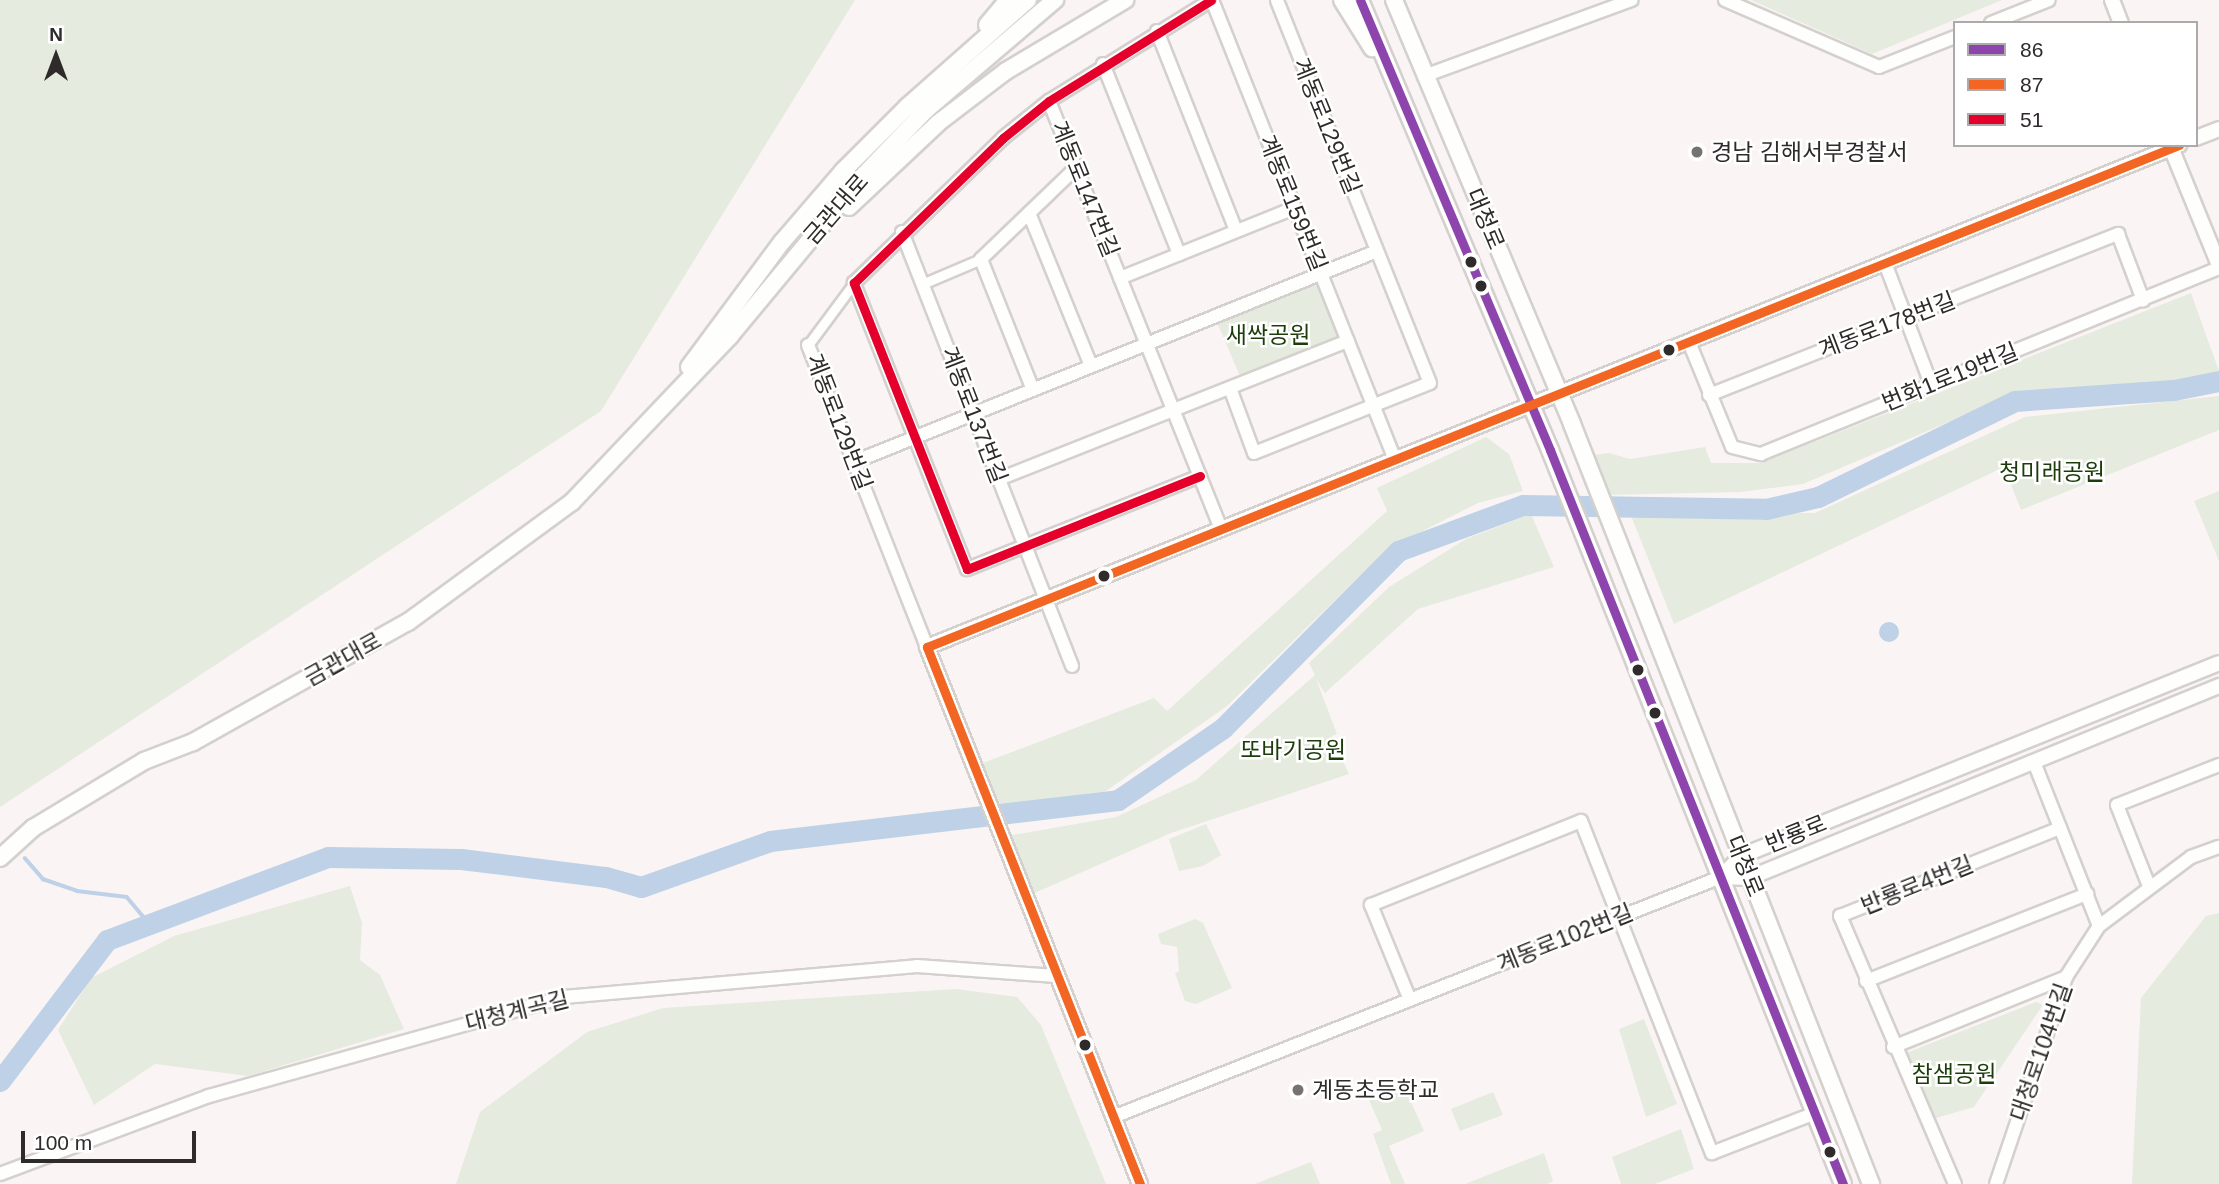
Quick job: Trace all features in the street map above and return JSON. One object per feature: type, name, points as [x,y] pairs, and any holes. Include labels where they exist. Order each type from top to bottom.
[{"type":"main road","points":[[958,60],[1008,0]]},
{"type":"main road","name":"금관대로","points":[[637,437],[782,242],[843,171],[958,60],[1028,0]]},
{"type":"main road","name":"금관대로","points":[[0,858],[22,841],[33,828],[144,761],[193,742],[408,622],[572,502],[637,437],[926,110],[1055,0]]},
{"type":"main road","points":[[793,259],[938,123],[1006,71],[1125,0]]},
{"type":"main road","points":[[1342,0],[1393,81]]},
{"type":"main road","name":"대청로","points":[[1360,0],[1550,450],[1843,1184]]},
{"type":"main road","name":"대청로","points":[[1394,0],[1560,393],[1871,1184]]},
{"type":"main road","points":[[1401,0],[1422,70]]},
{"type":"main road","name":"금관대로","points":[[0,846],[22,841]]},
{"type":"street","name":"계동로129번길","points":[[927,646],[808,345],[854,283],[902,232],[1049,101],[1103,64],[1211,0]]},
{"type":"street","name":"계동로159번길","points":[[1211,0],[1395,459]]},
{"type":"street","name":"계동로129번길","points":[[1277,0],[1377,251]]},
{"type":"street","points":[[1422,70],[1632,0]]},
{"type":"street","points":[[1725,0],[1879,67],[1953,38]]},
{"type":"street","points":[[1996,21],[2049,0]]},
{"type":"street","points":[[2112,0],[2121,21]]},
{"type":"street","points":[[1157,32],[1236,231]]},
{"type":"street","points":[[1103,64],[1179,254]]},
{"type":"street","name":"계동로147번길","points":[[1049,101],[1221,529]]},
{"type":"street","points":[[2198,137],[2219,129]]},
{"type":"street","points":[[1140,1184],[927,646],[2171,147]]},
{"type":"street","points":[[2173,147],[2219,267]]},
{"type":"street","points":[[922,284],[981,259],[1076,169]]},
{"type":"street","name":"계동로147번길","points":[[1120,278],[1294,208]]},
{"type":"street","points":[[1029,213],[1091,366]]},
{"type":"street","name":"계동로137번길","points":[[902,232],[1072,666]]},
{"type":"street","name":"계동로178번길","points":[[1709,395],[2118,234],[2143,300]]},
{"type":"street","points":[[854,462],[1377,251],[1430,383],[1254,453],[1230,388]]},
{"type":"street","points":[[981,259],[1033,390]]},
{"type":"street","points":[[1885,263],[1931,384]]},
{"type":"street","name":"번화1로19번길","points":[[1709,395],[1732,447],[1761,454],[2219,267]]},
{"type":"street","points":[[854,283],[967,569],[1200,477]]},
{"type":"street","points":[[999,479],[1348,341]]},
{"type":"street","points":[[1689,342],[1709,395]]},
{"type":"street","name":"반룡로","points":[[1721,877],[1741,856],[2219,663]]},
{"type":"street","name":"반룡로","points":[[1721,877],[1749,878],[2219,686]]},
{"type":"street","points":[[2034,762],[2099,926]]},
{"type":"street","points":[[2149,886],[2117,805],[2219,765]]},
{"type":"street","points":[[1410,1000],[1371,905],[1581,821],[1712,1153],[1815,1113]]},
{"type":"street","name":"반룡로4번길","points":[[1955,1184],[1893,1046],[1840,916],[2060,828]]},
{"type":"street","name":"대청로104번길","points":[[1996,1184],[2066,977],[2099,926],[2191,857],[2219,847]]},
{"type":"street","name":"계동로102번길","points":[[1114,1117],[1721,877]]},
{"type":"street","points":[[1866,981],[2087,894]]},
{"type":"street","name":"대청계곡길","points":[[0,1174],[209,1096],[564,997],[917,966],[1056,976]]},
{"type":"street","points":[[1893,1046],[2066,977]]},
{"type":"green space","points":[[0,0],[855,0],[601,411],[0,807]]},
{"type":"green space","points":[[1751,0],[2002,0],[1872,54]]},
{"type":"green space","name":"새싹공원","points":[[1320,278],[1345,339],[1242,381],[1216,320]]},
{"type":"green space","points":[[2191,293],[2219,371],[2170,383],[2017,393],[1803,484],[1740,492],[1602,495],[1587,456],[1609,453],[1630,459],[1705,447],[1711,463],[1761,463]]},
{"type":"green space","name":"청미래공원","points":[[2219,396],[2219,430],[2021,510],[2004,467],[1674,624],[1628,508],[1702,514],[1815,513],[2025,417]]},
{"type":"green space","points":[[1486,437],[1509,454],[1523,491],[1478,503],[1387,549],[1227,706],[1106,791],[997,807],[975,766],[1154,698],[1167,711],[1387,511],[1377,488]]},
{"type":"green space","points":[[2219,491],[2219,561],[2194,501]]},
{"type":"green space","name":"또바기공원","points":[[1531,514],[1554,567],[1418,609],[1325,693],[1316,679],[1337,734],[1332,736],[1349,774],[1171,833],[1030,895],[1007,836],[1116,817],[1196,780],[1315,675],[1309,663],[1389,587],[1466,539]]},
{"type":"green space","points":[[1206,824],[1221,855],[1203,866],[1179,871],[1169,839]]},
{"type":"green space","points":[[350,886],[362,923],[360,960],[380,975],[404,1029],[248,1076],[155,1064],[94,1105],[58,1030],[91,978],[174,936]]},
{"type":"green space","points":[[2219,913],[2219,1184],[2132,1184],[2141,998],[2206,916]]},
{"type":"green space","points":[[1195,919],[1203,923],[1232,988],[1196,1004],[1185,1001],[1175,973],[1179,971],[1177,947],[1161,944],[1158,934]]},
{"type":"green space","points":[[956,989],[1017,997],[1041,1025],[1106,1184],[456,1184],[480,1112],[587,1032],[663,1008]]},
{"type":"green space","name":"참샘공원","points":[[2036,1002],[2043,1005],[1974,1107],[1936,1118],[1906,1053]]},
{"type":"green space","points":[[1644,1019],[1677,1104],[1646,1117],[1619,1029]]},
{"type":"green space","points":[[1404,1086],[1424,1131],[1389,1146],[1405,1184],[1391,1184],[1373,1134],[1382,1130],[1367,1095]]},
{"type":"green space","points":[[1493,1092],[1503,1115],[1460,1131],[1451,1109]]},
{"type":"green space","points":[[1681,1129],[1694,1169],[1655,1184],[1621,1184],[1612,1157]]},
{"type":"green space","points":[[1544,1153],[1553,1181],[1547,1184],[1465,1184]]},
{"type":"green space","points":[[1311,1162],[1320,1184],[1255,1184]]},
{"type":"water","points":[[1889,622],[1896,625],[1899,632],[1896,639],[1889,642],[1882,639],[1879,632],[1882,625]]},
{"type":"waterway","points":[[0,1081],[107,940],[328,857],[461,859],[606,877],[641,887],[770,841],[1118,800],[1223,728],[1398,551],[1523,505],[1766,509],[1818,497],[2015,401],[2174,390],[2219,381]]},
{"type":"waterway","points":[[25,858],[43,879],[77,891],[127,897],[150,924]]},
{"type":"transit line","name":"51","points":[[1200,476],[967,569],[854,283],[1003,138],[1049,101],[1211,0]]},
{"type":"transit line","name":"86","points":[[1360,0],[1550,450],[1843,1184]]},
{"type":"transit line","name":"87","points":[[1140,1184],[927,647],[2174,147]]},
{"type":"place","name":"경남 김해서부경찰서","points":[[1697,152]]},
{"type":"place","name":"계동초등학교","points":[[1298,1090]]}]
